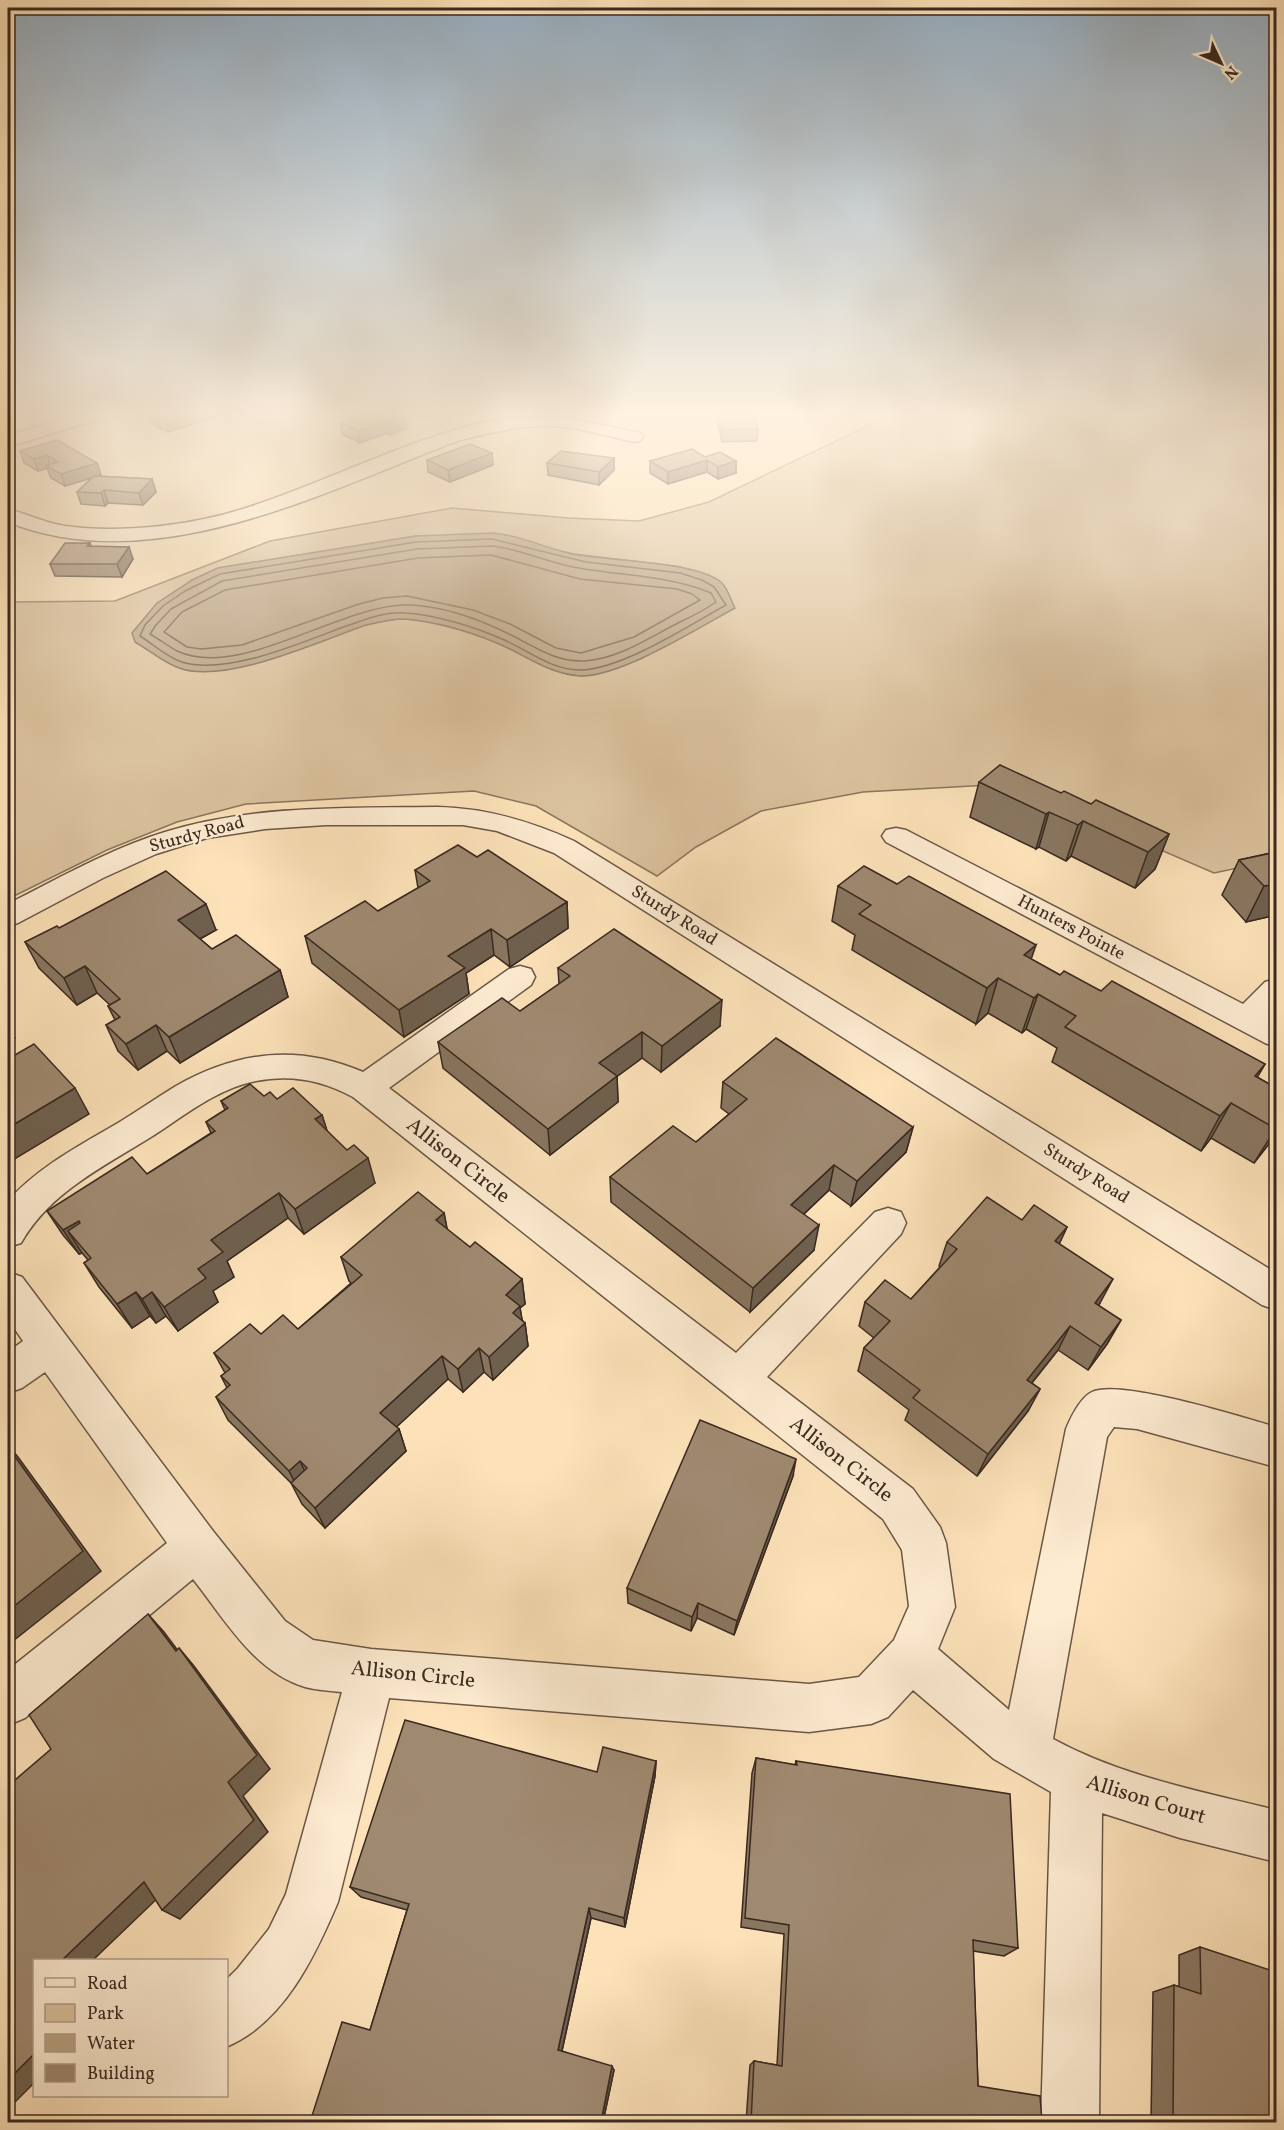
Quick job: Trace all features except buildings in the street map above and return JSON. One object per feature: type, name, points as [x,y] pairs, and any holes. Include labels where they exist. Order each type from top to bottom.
[{"type":"street","points":[[8,515],[33,524],[70,531],[119,534],[170,530],[246,514]]},
{"type":"street","name":"Sturdy Road","points":[[8,916],[146,848],[193,832],[244,821],[294,816],[440,815],[484,819],[526,830],[564,847],[1276,1293]]},
{"type":"street","name":"Hunters Pointe","points":[[896,836],[1276,1035]]},
{"type":"street","points":[[365,1088],[520,977]]},
{"type":"street","points":[[1247,1020],[1276,990]]},
{"type":"street","name":"Allison Circle","points":[[8,1232],[12,1223],[30,1202],[58,1178],[203,1088],[230,1076],[259,1068],[290,1065],[320,1068],[344,1076],[365,1088],[898,1504],[924,1543],[932,1608],[911,1657],[871,1700],[809,1708],[371,1673],[305,1663],[268,1638],[197,1547],[8,1289]]},
{"type":"street","points":[[738,1379],[888,1223]]},
{"type":"street","points":[[8,1375],[49,1346]]},
{"type":"street","points":[[1026,1751],[1087,1429],[1104,1407],[1137,1410],[1276,1447]]},
{"type":"street","points":[[8,1701],[197,1547]]},
{"type":"street","name":"Allison Court","points":[[911,1657],[968,1707],[1026,1751],[1077,1779],[1138,1803],[1276,1836]]},
{"type":"street","points":[[228,2017],[258,1988],[288,1948],[311,1902],[371,1673]]},
{"type":"street","points":[[1070,2122],[1077,1779]]},
{"type":"green space","points":[[417,514],[526,514],[639,521],[663,514],[1276,514],[1276,860],[1214,873],[1008,784],[863,792],[761,811],[696,847],[657,876],[536,806],[474,791],[246,804],[177,822],[107,850],[8,899],[8,602],[115,601],[270,541]],"holes":[[[416,536],[543,547],[574,554],[681,567],[643,658],[581,676],[451,627],[406,619],[386,620],[366,625],[192,580],[218,568]]]},
{"type":"water","points":[[492,533],[513,536],[572,554],[693,570],[722,583],[735,608],[681,639],[637,660],[616,669],[580,676],[558,672],[499,644],[466,632],[430,622],[406,619],[366,625],[272,659],[221,671],[198,672],[173,666],[135,642],[132,633],[157,603],[192,580],[218,568],[416,536]]}]
